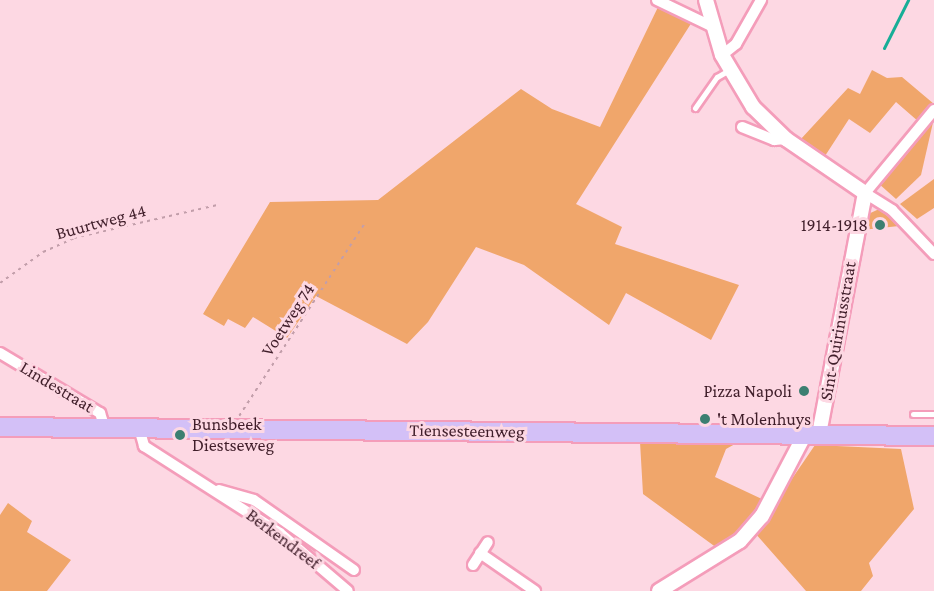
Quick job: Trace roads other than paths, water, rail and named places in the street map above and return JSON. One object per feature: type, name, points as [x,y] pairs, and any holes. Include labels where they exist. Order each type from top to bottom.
[{"type":"main road","name":"Tiensesteenweg","points":[[0,427],[934,436]]},
{"type":"street","points":[[657,0],[711,26]]},
{"type":"street","points":[[706,0],[711,26],[722,55],[753,107],[786,139],[892,210],[934,254]]},
{"type":"street","points":[[722,55],[736,44],[761,0]]},
{"type":"street","points":[[865,193],[934,110]]},
{"type":"street","points":[[742,127],[774,140],[786,139]]},
{"type":"street","name":"Sint-Quirinusstraat","points":[[658,591],[713,560],[750,529],[812,434],[865,193]]},
{"type":"street","name":"Lindestraat","points":[[0,353],[100,412],[105,428]]},
{"type":"street","name":"Berkendreef","points":[[139,428],[144,446],[280,533],[348,591]]},
{"type":"street","name":"Berkendreef","points":[[216,491],[254,501],[354,570]]},
{"type":"street","points":[[473,565],[488,542]]},
{"type":"street","points":[[480,553],[536,591]]},
{"type":"lane","points":[[695,108],[717,77],[729,70]]},
{"type":"lane","points":[[913,414],[934,414]]},
{"type":"waterway","points":[[884,48],[908,0]]},
{"type":"place","name":"1914-1918","points":[[880,225]]},
{"type":"place","name":"Pizza Napoli","points":[[804,391]]},
{"type":"place","name":"'t Molenhuys","points":[[705,419]]},
{"type":"place","name":"Bunsbeek Diestseweg","points":[[180,435]]}]
